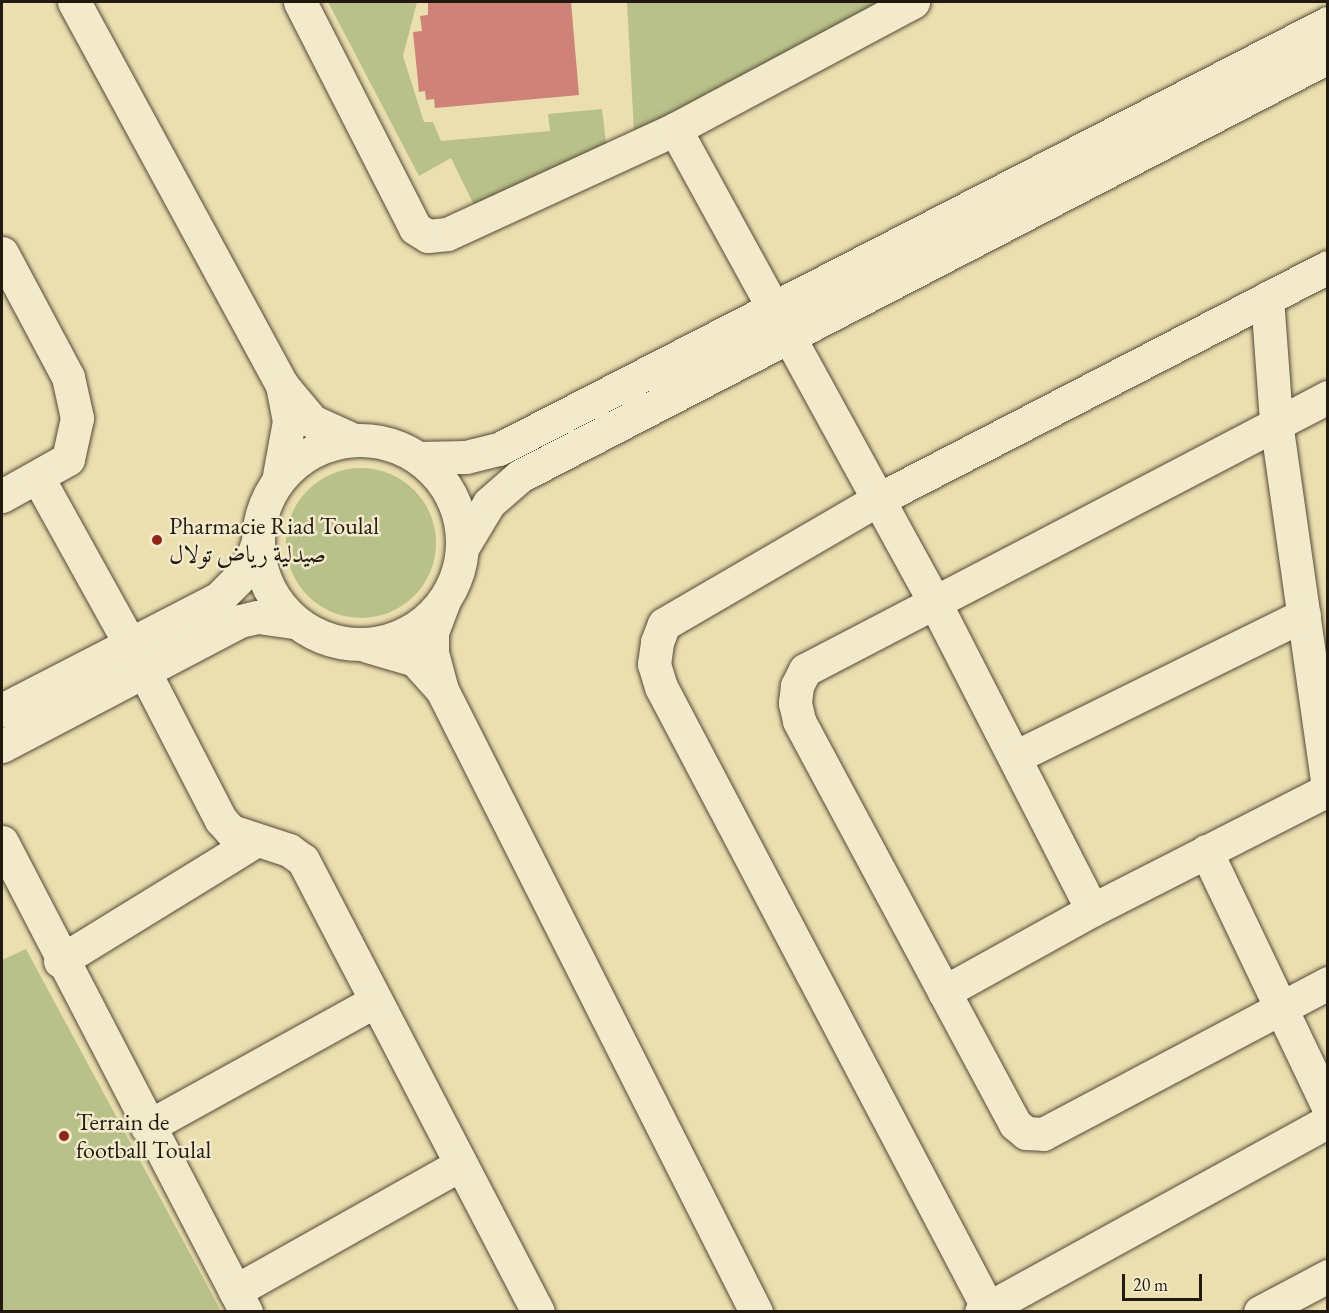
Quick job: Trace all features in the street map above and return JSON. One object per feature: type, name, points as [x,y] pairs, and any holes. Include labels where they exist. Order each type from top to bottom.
[{"type":"street","points":[[74,2],[282,385],[312,421],[354,440],[388,444],[419,458],[438,476],[452,498],[461,522],[462,548],[457,575],[432,632],[432,652],[441,690],[756,1311]]},
{"type":"street","points":[[300,2],[415,228],[428,236],[447,234],[675,129],[913,2]]},
{"type":"street","points":[[462,548],[489,503],[520,476],[779,324],[1328,23]]},
{"type":"street","points":[[419,458],[465,457],[499,449],[779,324],[1328,57]]},
{"type":"street","points":[[675,129],[779,324],[879,499],[1016,757],[1092,910]]},
{"type":"street","points":[[2,253],[74,393],[76,437],[68,459],[38,478],[2,496]]},
{"type":"street","points":[[1328,267],[879,499],[664,624],[654,664],[661,687],[986,1310],[1328,1121]]},
{"type":"street","points":[[944,992],[1092,910],[1328,789],[1276,422],[1267,298]]},
{"type":"street","points":[[278,481],[289,421],[282,385]]},
{"type":"street","points":[[1328,397],[933,601],[806,670],[797,686],[795,703],[799,721],[944,992],[1015,1124],[1026,1133],[1042,1134],[1328,983]]},
{"type":"street","points":[[2,746],[137,658],[219,598],[248,569],[257,544],[262,511],[278,481],[299,460],[325,446],[354,440]]},
{"type":"street","points":[[38,478],[137,658],[221,820],[231,831],[255,841],[289,850],[303,860],[538,1311]]},
{"type":"street","points":[[257,544],[268,587],[295,622]]},
{"type":"street","points":[[360,645],[384,642],[408,632],[446,599]]},
{"type":"street","points":[[1016,757],[1304,615]]},
{"type":"street","points":[[2,710],[137,658],[240,621],[258,617],[295,622],[336,642],[360,645],[415,660],[441,690]]},
{"type":"street","points":[[60,961],[255,841]]},
{"type":"street","points":[[2,842],[60,961],[240,1301],[461,1164]]},
{"type":"street","points":[[1206,851],[1328,1107]]},
{"type":"street","points":[[147,1127],[375,1001]]},
{"type":"street","points":[[1260,1311],[1328,1276]]},
{"type":"green space","points":[[328,2],[417,2],[403,56],[424,122],[433,122],[441,141],[550,131],[548,114],[602,109],[606,143],[477,211],[451,158],[419,176]]},
{"type":"green space","points":[[627,2],[887,2],[634,132]]},
{"type":"green space","points":[[361,468],[390,473],[403,480],[414,490],[424,501],[431,514],[436,543],[431,572],[424,585],[414,596],[403,606],[390,613],[361,618],[332,613],[319,606],[308,596],[298,585],[291,572],[286,543],[291,514],[298,501],[308,490],[319,480],[332,473]]},
{"type":"green space","name":"Terrain de football Toulal","points":[[26,949],[221,1311],[2,1311],[2,960]]},
{"type":"building","points":[[428,2],[571,2],[579,95],[435,108],[434,99],[426,100],[425,91],[419,92],[413,32],[422,31],[420,16],[428,15]]},
{"type":"place","name":"Pharmacie Riad Toulal صيدلية رياض تولال","points":[[157,540]]},
{"type":"place","name":"Terrain de football Toulal","points":[[64,1136]]}]
